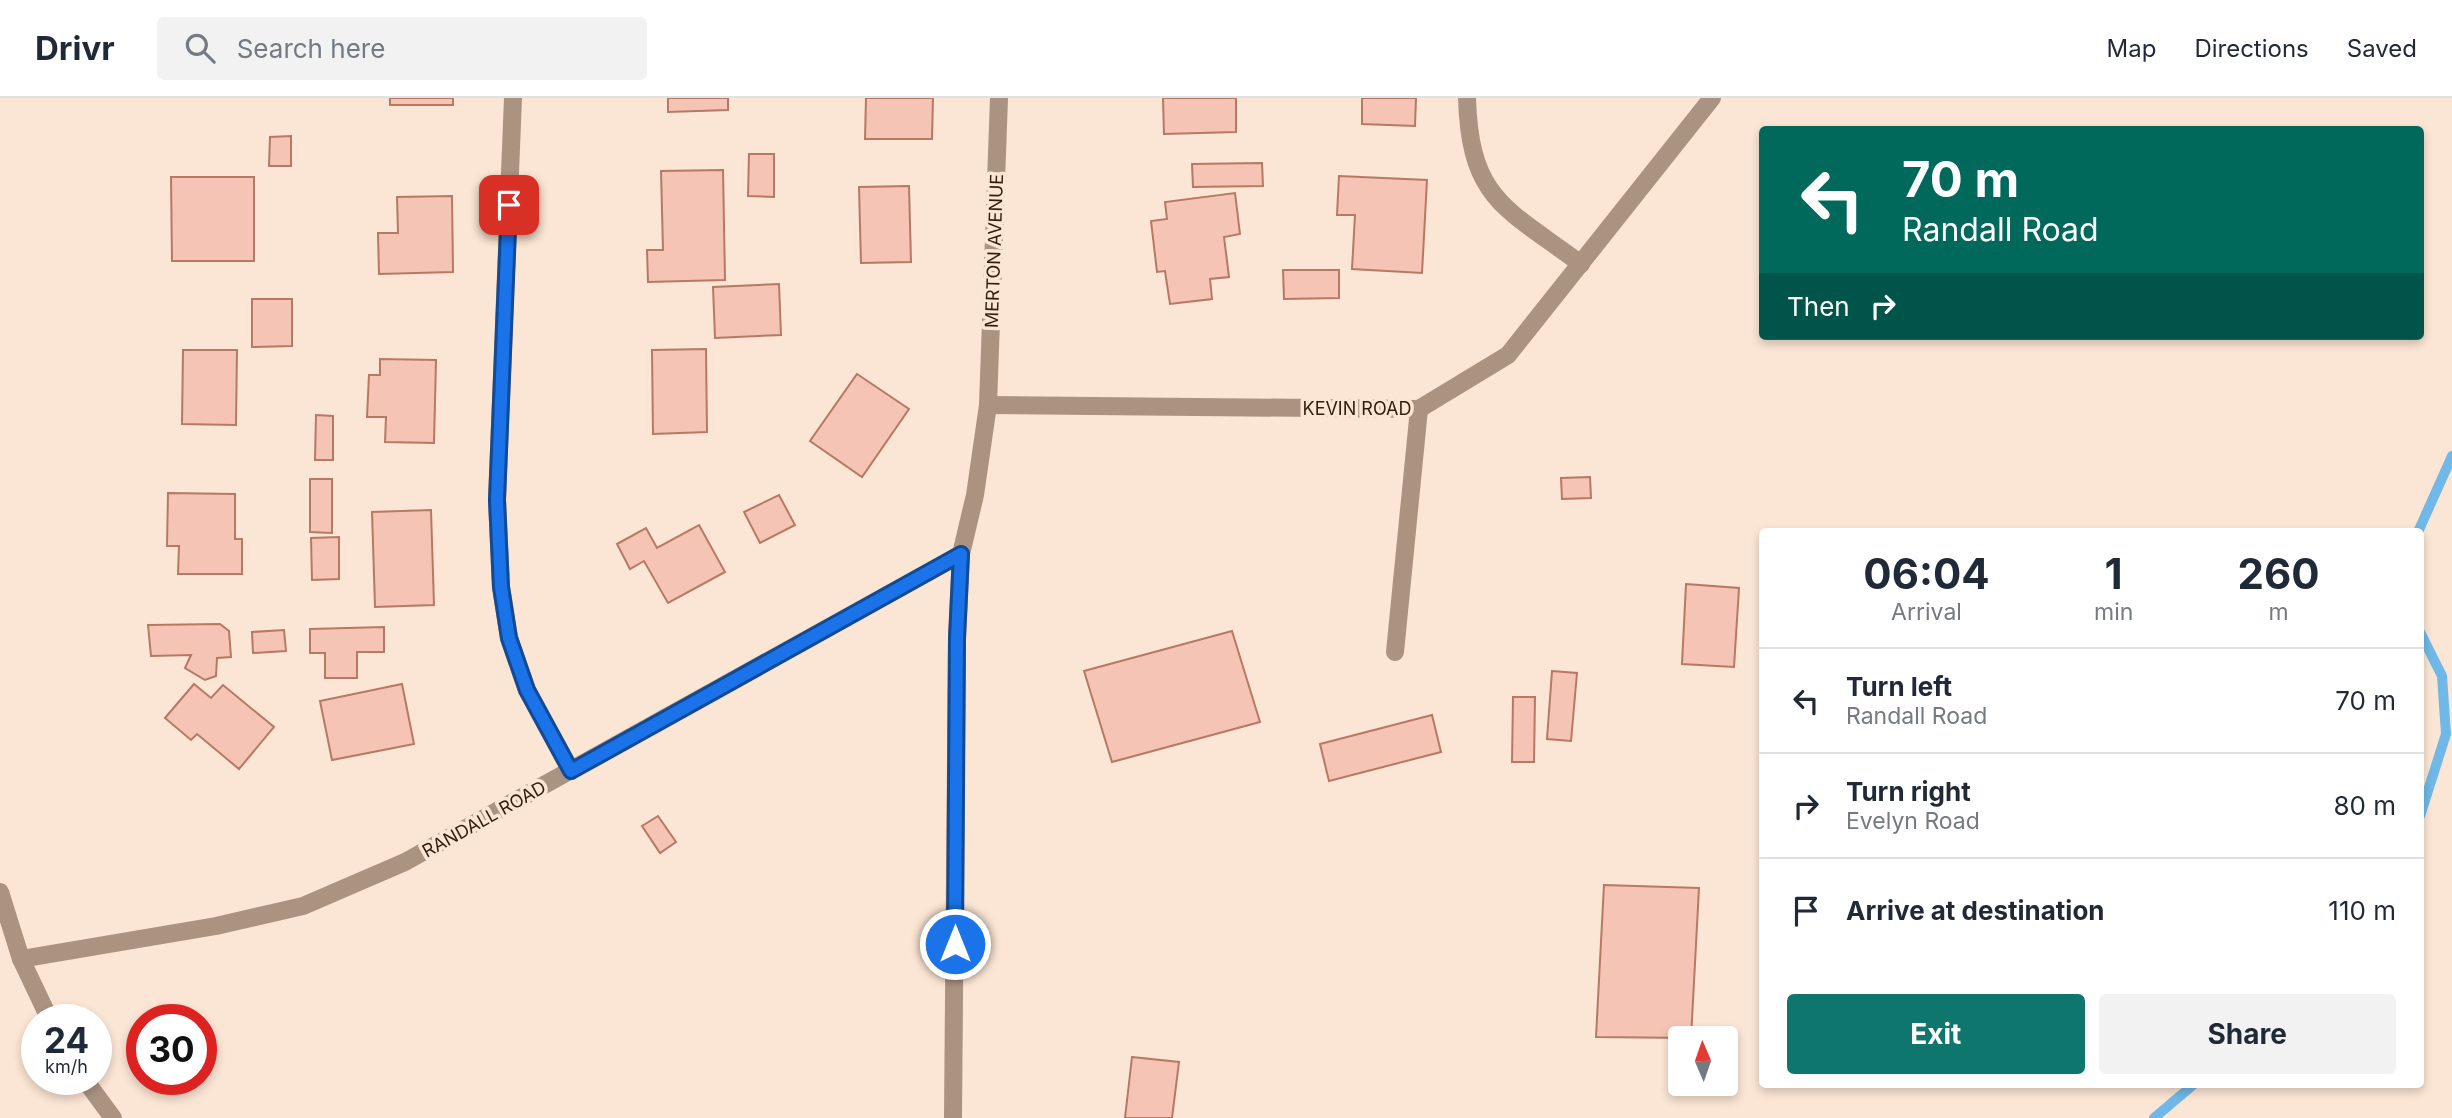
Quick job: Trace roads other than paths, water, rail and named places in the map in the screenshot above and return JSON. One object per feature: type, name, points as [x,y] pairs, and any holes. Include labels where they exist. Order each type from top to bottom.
[{"type":"street","points":[[513,98],[497,500],[501,587],[509,638],[527,690],[571,771]]},
{"type":"street","name":"MERTON AVENUE","points":[[988,405],[999,98]]},
{"type":"street","points":[[1467,98],[1468,134],[1479,176],[1500,204],[1581,264]]},
{"type":"street","name":"KEVIN ROAD","points":[[988,405],[1419,409],[1508,355],[1712,98]]},
{"type":"street","points":[[953,1118],[957,638],[961,554],[975,495],[988,405]]},
{"type":"street","points":[[1395,652],[1419,409]]},
{"type":"street","name":"RANDALL ROAD","points":[[21,959],[216,926],[303,906],[405,862],[961,554]]},
{"type":"street","points":[[0,892],[21,959],[42,1004]]},
{"type":"street","points":[[96,1095],[113,1118]]},
{"type":"waterway","points":[[2420,528],[2452,456]]},
{"type":"waterway","points":[[2424,640],[2442,676],[2446,734],[2424,803]]},
{"type":"waterway","points":[[2154,1118],[2189,1088]]}]
